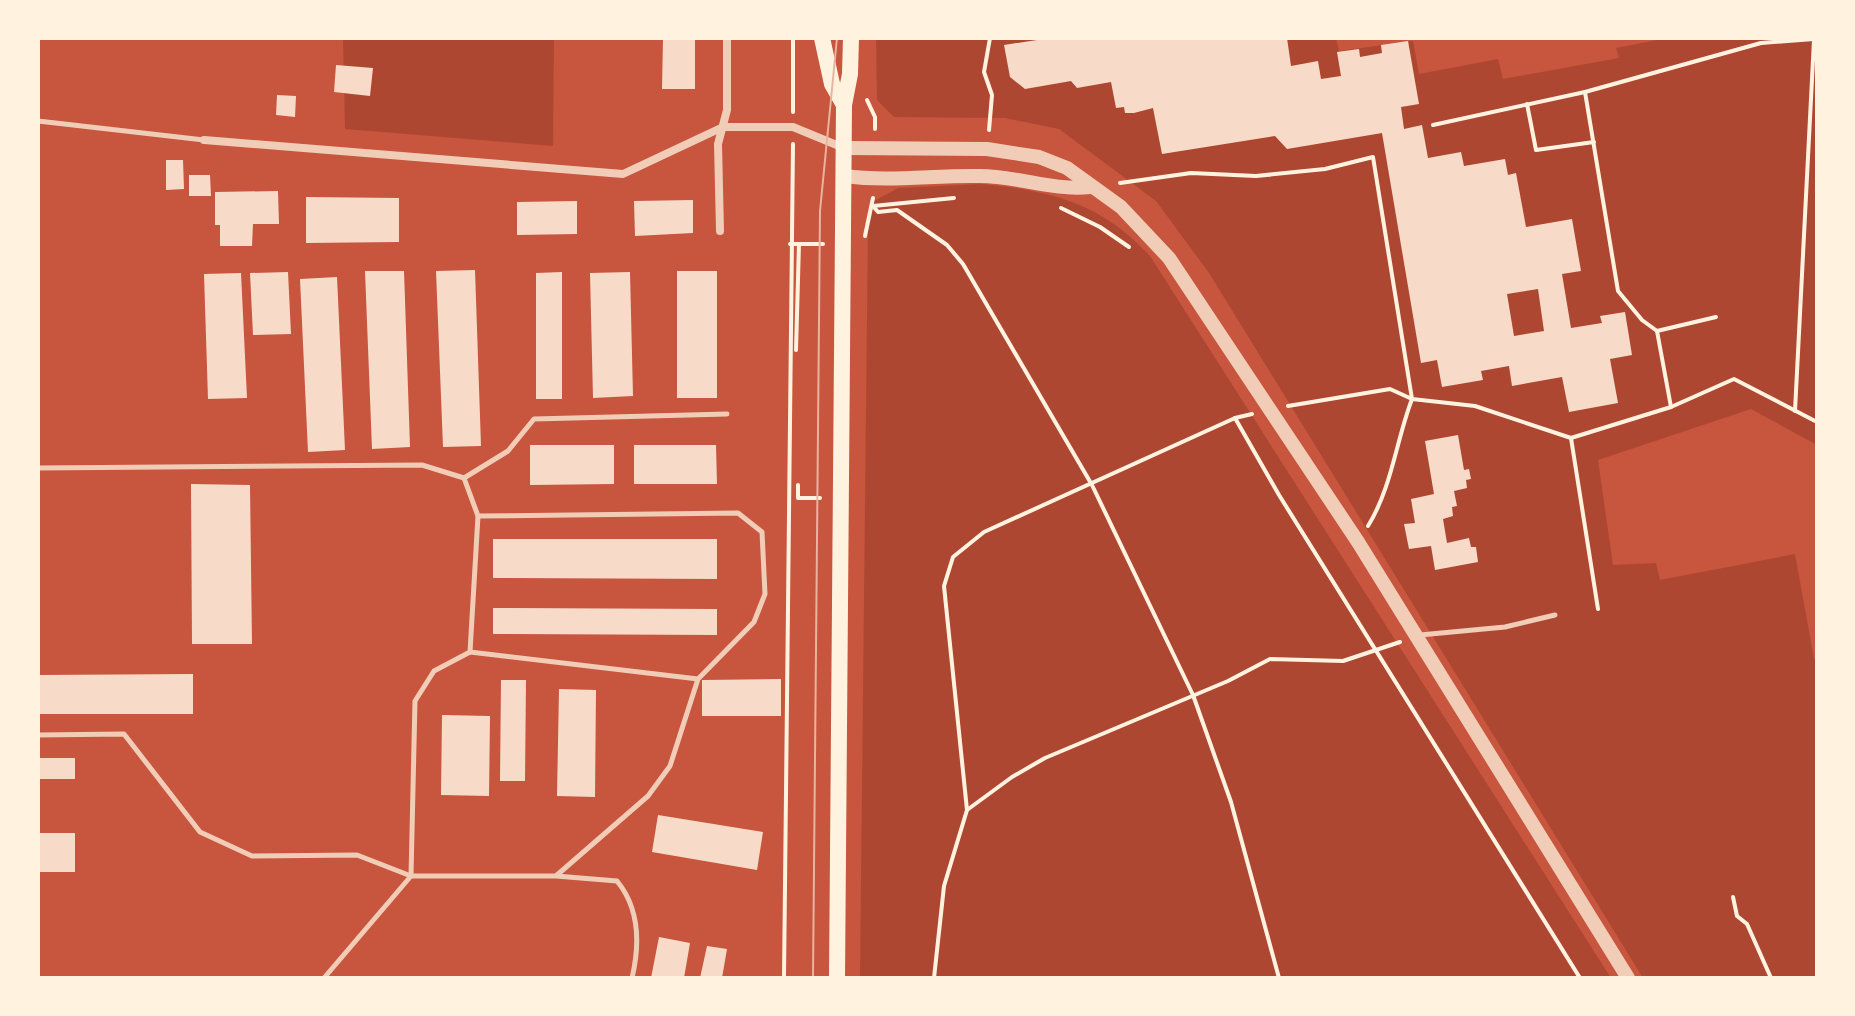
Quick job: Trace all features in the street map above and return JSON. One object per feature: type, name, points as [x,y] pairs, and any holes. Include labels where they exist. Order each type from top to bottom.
[{"type":"main road","points":[[822,38],[832,84],[844,105]]},
{"type":"main road","points":[[837,978],[844,105],[850,74],[851,38]]},
{"type":"street","points":[[720,231],[718,144],[723,127],[727,38]]},
{"type":"street","points":[[204,140],[623,174],[723,127],[793,127],[845,148],[987,149],[1039,157],[1067,168],[1121,207],[1169,258],[1358,542],[1628,978]]},
{"type":"street","points":[[844,176],[873,180],[1009,177],[1063,189],[1090,187]]},
{"type":"lane","points":[[38,121],[204,140]]},
{"type":"lane","points":[[38,468],[422,465],[464,478],[508,451],[534,419],[727,414]]},
{"type":"lane","points":[[464,478],[478,516],[470,652]]},
{"type":"lane","points":[[478,516],[738,513],[762,532],[765,594],[754,622],[698,679],[670,766],[648,796],[556,876]]},
{"type":"lane","points":[[1415,636],[1505,627],[1555,615]]},
{"type":"lane","points":[[324,978],[411,876],[415,701],[434,671],[470,652],[698,679]]},
{"type":"lane","points":[[38,735],[124,734],[200,832],[252,856],[357,855],[411,876],[556,876],[617,881],[631,897],[639,947],[632,978]]},
{"type":"path","points":[[784,978],[793,38]]},
{"type":"path","points":[[987,149],[992,95],[984,72],[990,38]]},
{"type":"path","points":[[1433,125],[1585,92],[1761,43],[1814,39],[1795,411]]},
{"type":"path","points":[[1585,92],[1618,291],[1642,320],[1657,331],[1671,407]]},
{"type":"path","points":[[865,96],[875,117],[874,148]]},
{"type":"path","points":[[1527,104],[1536,150],[1594,142]]},
{"type":"path","points":[[1090,187],[1191,173],[1270,175],[1325,169],[1373,157],[1412,399],[1384,499],[1358,542]]},
{"type":"path","points":[[873,180],[873,206],[878,212],[897,210],[947,245],[963,264],[1092,485],[1193,695],[1231,802],[1279,978]]},
{"type":"path","points":[[873,206],[961,197]]},
{"type":"path","points":[[1053,206],[1100,227],[1133,249]]},
{"type":"path","points":[[790,244],[829,244]]},
{"type":"path","points":[[796,350],[799,244]]},
{"type":"path","points":[[1657,331],[1716,317]]},
{"type":"path","points":[[934,978],[944,886],[967,810],[947,615],[947,570],[953,557],[984,532],[1235,418],[1390,389],[1412,399],[1475,406],[1571,438],[1671,407],[1734,379],[1817,422]]},
{"type":"path","points":[[1235,418],[1580,978]]},
{"type":"path","points":[[1571,438],[1598,609]]},
{"type":"path","points":[[798,485],[798,498],[829,498]]},
{"type":"path","points":[[967,810],[1012,777],[1045,758],[1270,659],[1343,661],[1379,652],[1415,636]]},
{"type":"path","points":[[1733,897],[1737,916],[1747,924],[1771,978]]},
{"type":"shaded area","points":[[343,38],[554,38],[553,146],[345,129]]},
{"type":"shaded area","points":[[876,38],[1336,38],[1339,51],[1413,41],[1419,74],[1498,59],[1503,79],[1619,58],[1616,48],[1668,38],[1817,38],[1817,445],[1751,409],[1598,460],[1613,565],[1656,563],[1660,580],[1795,554],[1814,659],[1817,659],[1817,978],[1643,978],[1209,273],[1156,201],[1059,129],[1005,118],[894,117],[877,100]]},
{"type":"shaded area","points":[[982,184],[1031,191],[1074,203],[1113,223],[1150,256],[1611,978],[860,978],[868,222],[874,201],[898,188]]},
{"type":"building","points":[[663,38],[695,38],[695,89],[662,89]]},
{"type":"building","points":[[1050,38],[1287,38],[1291,66],[1318,61],[1321,79],[1341,76],[1337,52],[1359,49],[1360,57],[1382,53],[1381,45],[1408,41],[1419,104],[1401,107],[1404,129],[1422,125],[1428,158],[1461,152],[1464,166],[1505,159],[1508,175],[1516,173],[1526,227],[1572,219],[1581,271],[1562,274],[1571,328],[1602,323],[1600,316],[1625,312],[1632,355],[1610,359],[1618,403],[1569,412],[1562,377],[1512,386],[1509,366],[1481,371],[1483,380],[1442,387],[1437,360],[1421,363],[1382,133],[1287,149],[1275,136],[1162,154],[1153,108],[1125,113],[1124,107],[1116,108],[1111,82],[1077,88],[1071,81],[1025,89],[1010,77],[1004,45]],"holes":[[[1538,289],[1544,331],[1514,336],[1507,294]]]},
{"type":"building","points":[[336,65],[373,68],[370,96],[334,92]]},
{"type":"building","points":[[277,95],[296,96],[295,117],[276,115]]},
{"type":"building","points":[[166,160],[183,160],[184,189],[166,190]]},
{"type":"building","points":[[189,175],[210,175],[211,196],[189,196]]},
{"type":"building","points":[[278,191],[279,224],[253,224],[252,246],[220,246],[220,225],[215,225],[215,192]]},
{"type":"building","points":[[306,197],[399,198],[399,242],[306,243]]},
{"type":"building","points":[[693,200],[693,233],[635,236],[634,201]]},
{"type":"building","points":[[577,201],[577,234],[517,235],[517,202]]},
{"type":"building","points":[[475,270],[481,446],[443,447],[436,271]]},
{"type":"building","points":[[365,271],[404,271],[410,447],[372,449]]},
{"type":"building","points":[[677,271],[717,271],[717,398],[677,398]]},
{"type":"building","points":[[288,272],[291,334],[253,335],[250,273]]},
{"type":"building","points":[[562,272],[562,399],[536,399],[536,273]]},
{"type":"building","points":[[630,272],[633,396],[593,398],[590,273]]},
{"type":"building","points":[[241,273],[247,398],[208,399],[204,274]]},
{"type":"building","points":[[337,277],[345,450],[308,452],[300,279]]},
{"type":"building","points":[[1458,435],[1464,470],[1469,469],[1471,479],[1466,480],[1467,488],[1454,491],[1457,506],[1452,507],[1453,516],[1443,519],[1447,543],[1469,538],[1471,547],[1476,547],[1478,562],[1435,570],[1431,546],[1409,549],[1404,524],[1415,523],[1411,499],[1434,494],[1425,441]]},
{"type":"building","points":[[530,445],[614,445],[614,484],[530,485]]},
{"type":"building","points":[[634,445],[716,445],[717,484],[634,484]]},
{"type":"building","points":[[191,484],[250,485],[252,644],[192,644]]},
{"type":"building","points":[[493,539],[717,539],[717,579],[493,578]]},
{"type":"building","points":[[493,608],[717,609],[717,635],[493,634]]},
{"type":"building","points":[[193,674],[193,714],[38,714],[38,675]]},
{"type":"building","points":[[781,679],[781,716],[702,716],[702,680]]},
{"type":"building","points":[[501,680],[526,680],[525,781],[500,781]]},
{"type":"building","points":[[559,689],[596,690],[595,797],[557,796]]},
{"type":"building","points":[[442,715],[490,716],[489,796],[441,795]]},
{"type":"building","points":[[38,758],[75,758],[75,779],[38,779]]},
{"type":"building","points":[[658,815],[763,832],[757,870],[652,852]]},
{"type":"building","points":[[38,833],[75,833],[75,872],[38,872]]},
{"type":"building","points":[[659,937],[690,943],[684,978],[651,978]]},
{"type":"building","points":[[707,946],[727,949],[722,978],[700,978]]},
{"type":"tram line","points":[[813,978],[820,211],[837,38]]}]
